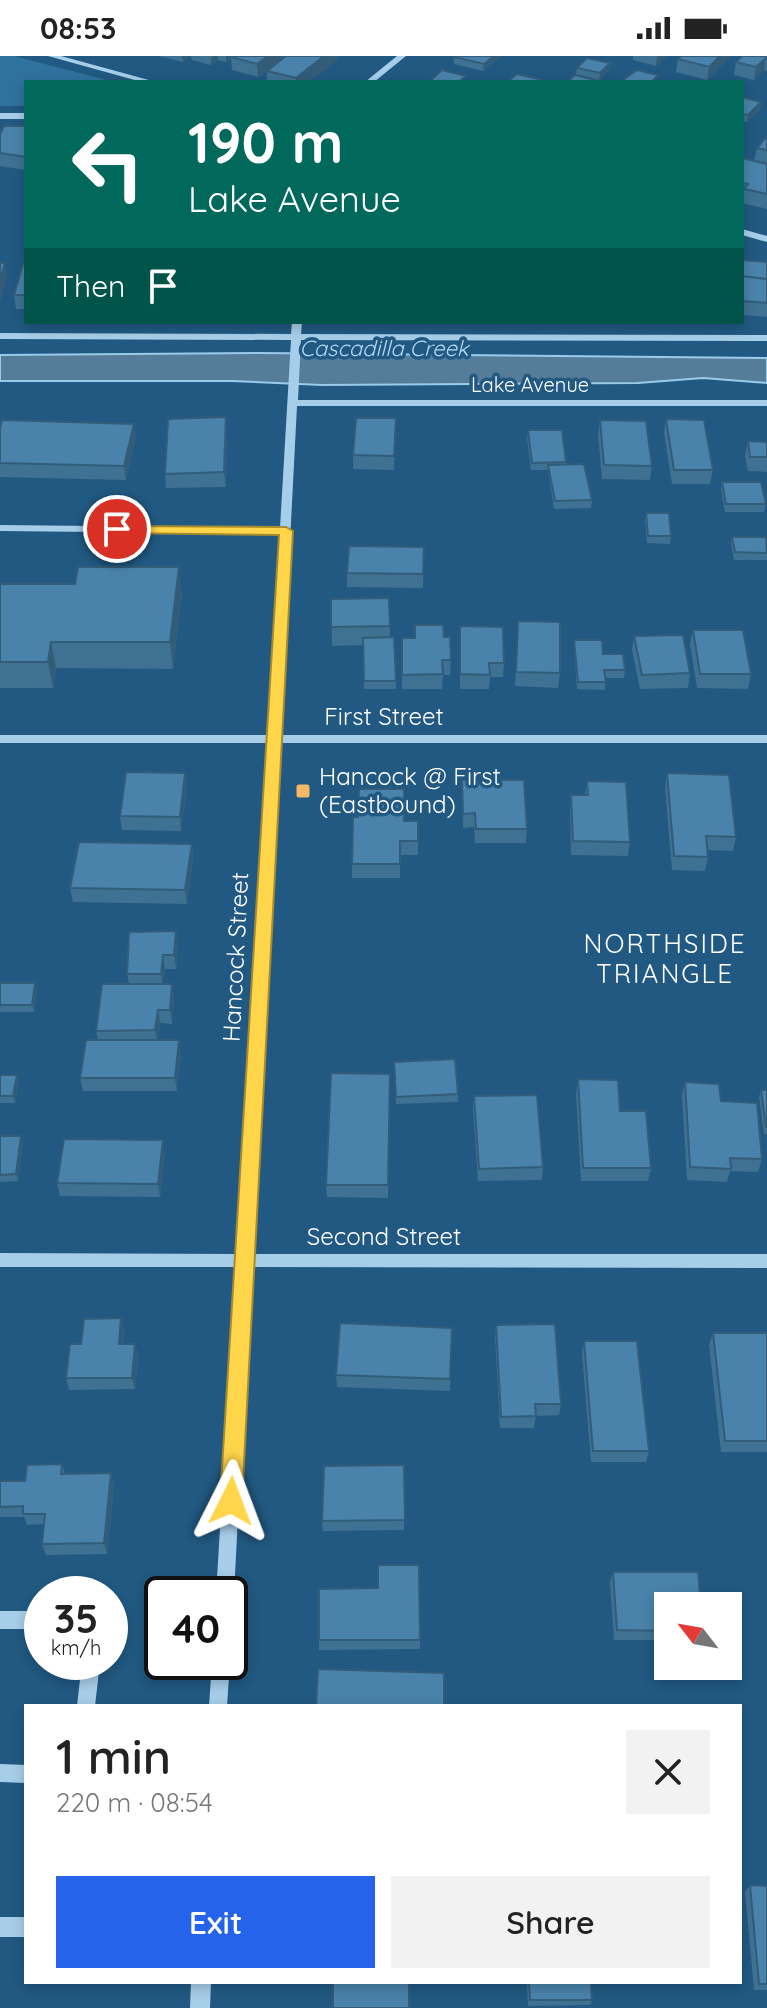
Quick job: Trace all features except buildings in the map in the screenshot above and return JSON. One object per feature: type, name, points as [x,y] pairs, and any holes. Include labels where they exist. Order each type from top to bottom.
[{"type":"street","points":[[52,56],[144,80]]},
{"type":"street","points":[[372,80],[402,56]]},
{"type":"street","points":[[0,116],[24,116]]},
{"type":"street","points":[[744,233],[767,239]]},
{"type":"street","name":"Hancock Street","points":[[226,1576],[297,324]]},
{"type":"street","points":[[0,336],[767,338]]},
{"type":"street","name":"Lake Avenue","points":[[293,397],[767,403]]},
{"type":"street","points":[[0,528],[286,531]]},
{"type":"street","name":"First Street","points":[[0,739],[767,739]]},
{"type":"street","name":"Second Street","points":[[0,1260],[767,1261]]},
{"type":"street","points":[[0,1620],[24,1620]]},
{"type":"street","points":[[86,1704],[89,1680]]},
{"type":"street","points":[[218,1704],[220,1680]]},
{"type":"street","points":[[0,1773],[24,1774]]},
{"type":"street","points":[[0,1927],[24,1927]]},
{"type":"street","points":[[200,2008],[201,1984]]},
{"type":"shaded area","points":[[0,56],[14,56],[106,80],[24,80],[24,106],[0,106]]},
{"type":"shaded area","points":[[260,353],[767,358],[767,383],[703,378],[638,383],[322,385],[233,381],[0,381],[0,355]]},
{"type":"place","name":"Hancock @ First (Eastbound)","points":[[303,791]]},
{"type":"district","name":"NORTHSIDE TRIANGLE","points":[[665,959]]},
{"type":"route","points":[[117,529],[286,531],[231,1501]]},
{"type":"water label","name":"Cascadilla Creek","points":[[384,348]]}]
